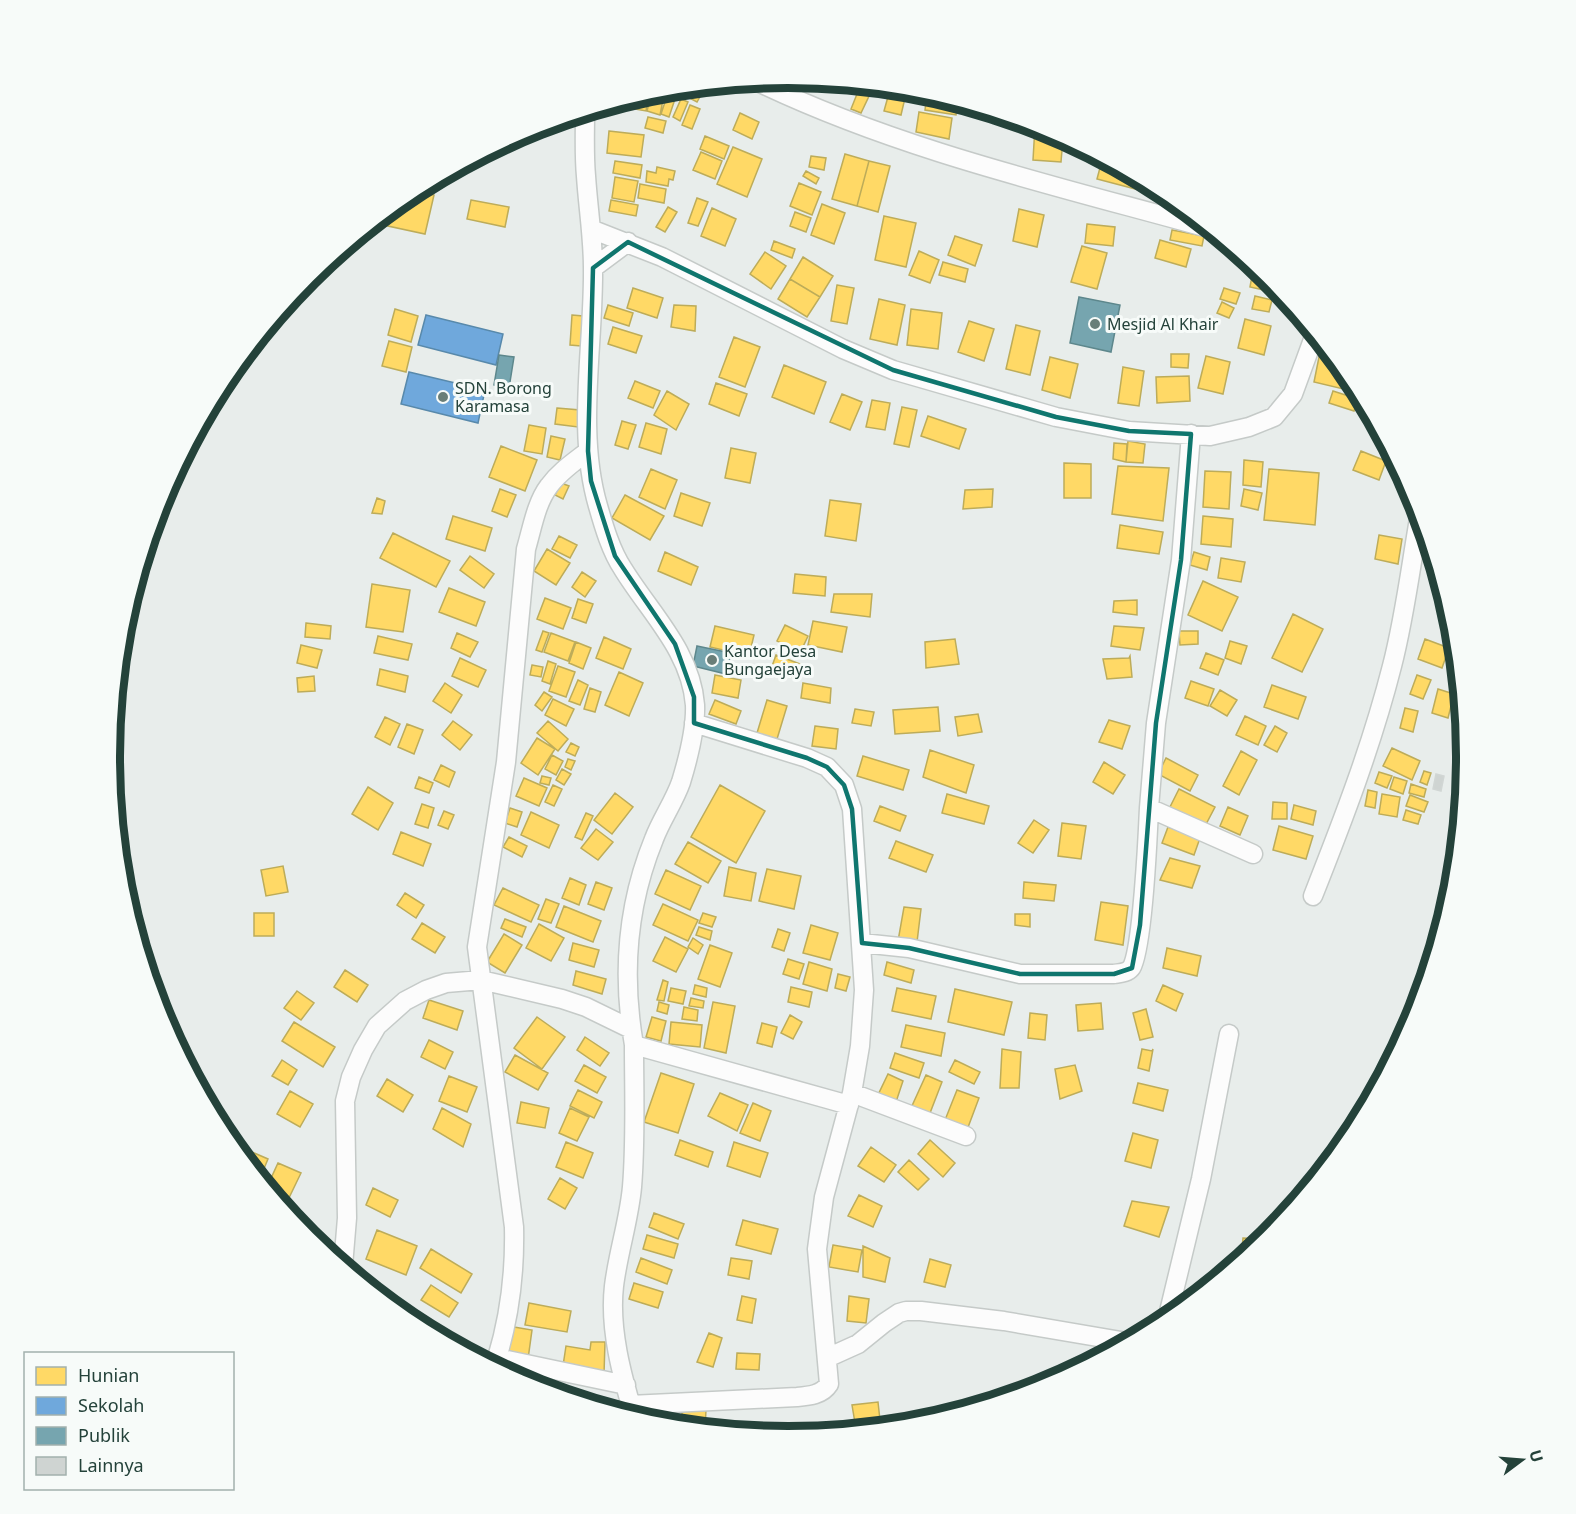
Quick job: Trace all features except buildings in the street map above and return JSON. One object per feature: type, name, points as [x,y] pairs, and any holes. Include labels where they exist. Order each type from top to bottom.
[{"type":"street","points":[[772,89],[899,138],[1189,223]]},
{"type":"street","points":[[585,120],[586,177],[593,268],[589,347],[588,451],[593,490],[615,556],[675,644],[694,697],[694,723],[680,782],[654,838],[640,876],[632,914],[627,964],[633,1037],[634,1143],[632,1190],[614,1286],[613,1309],[631,1407]]},
{"type":"street","points":[[591,229],[628,242],[672,262],[843,350],[893,370],[1056,417],[1129,431],[1210,436],[1249,427],[1274,417],[1293,394],[1313,344]]},
{"type":"street","points":[[593,268],[628,242]]},
{"type":"street","points":[[862,943],[909,948],[1020,974],[1114,974],[1131,968],[1135,961],[1140,924],[1156,723],[1181,560],[1191,434]]},
{"type":"street","points":[[497,1359],[514,1266],[514,1227],[477,947],[506,762],[526,549],[534,520],[547,489],[560,473],[588,451]]},
{"type":"street","points":[[1313,896],[1357,783],[1393,664],[1417,531]]},
{"type":"street","points":[[645,1410],[808,1396],[825,1390],[829,1384],[817,1250],[824,1197],[850,1099],[860,1046],[864,990],[862,943],[852,809],[844,785],[827,767],[807,758],[694,723]]},
{"type":"street","points":[[1149,808],[1253,854]]},
{"type":"street","points":[[344,1257],[347,1196],[345,1101],[351,1077],[377,1026],[405,1001],[446,983],[467,979],[481,980],[562,999],[586,1007],[633,1037],[850,1099],[966,1136]]},
{"type":"street","points":[[1171,1305],[1201,1179],[1229,1034]]},
{"type":"street","points":[[827,1358],[858,1344],[884,1323],[906,1311],[1004,1321],[1115,1340]]},
{"type":"street","points":[[508,1364],[626,1385]]},
{"type":"highlighted area","points":[[628,242],[893,370],[1056,417],[1129,431],[1191,434],[1181,560],[1156,723],[1140,925],[1132,968],[1114,974],[1020,974],[909,948],[862,943],[852,809],[844,785],[827,767],[807,758],[694,723],[694,697],[675,644],[615,556],[591,481],[588,451],[593,268]]},
{"type":"place","name":"Mesjid Al Khair","points":[[1095,324]]},
{"type":"place","name":"SDN. Borong Karamasa","points":[[443,397]]},
{"type":"place","name":"Kantor Desa Bungaejaya","points":[[712,660]]}]
